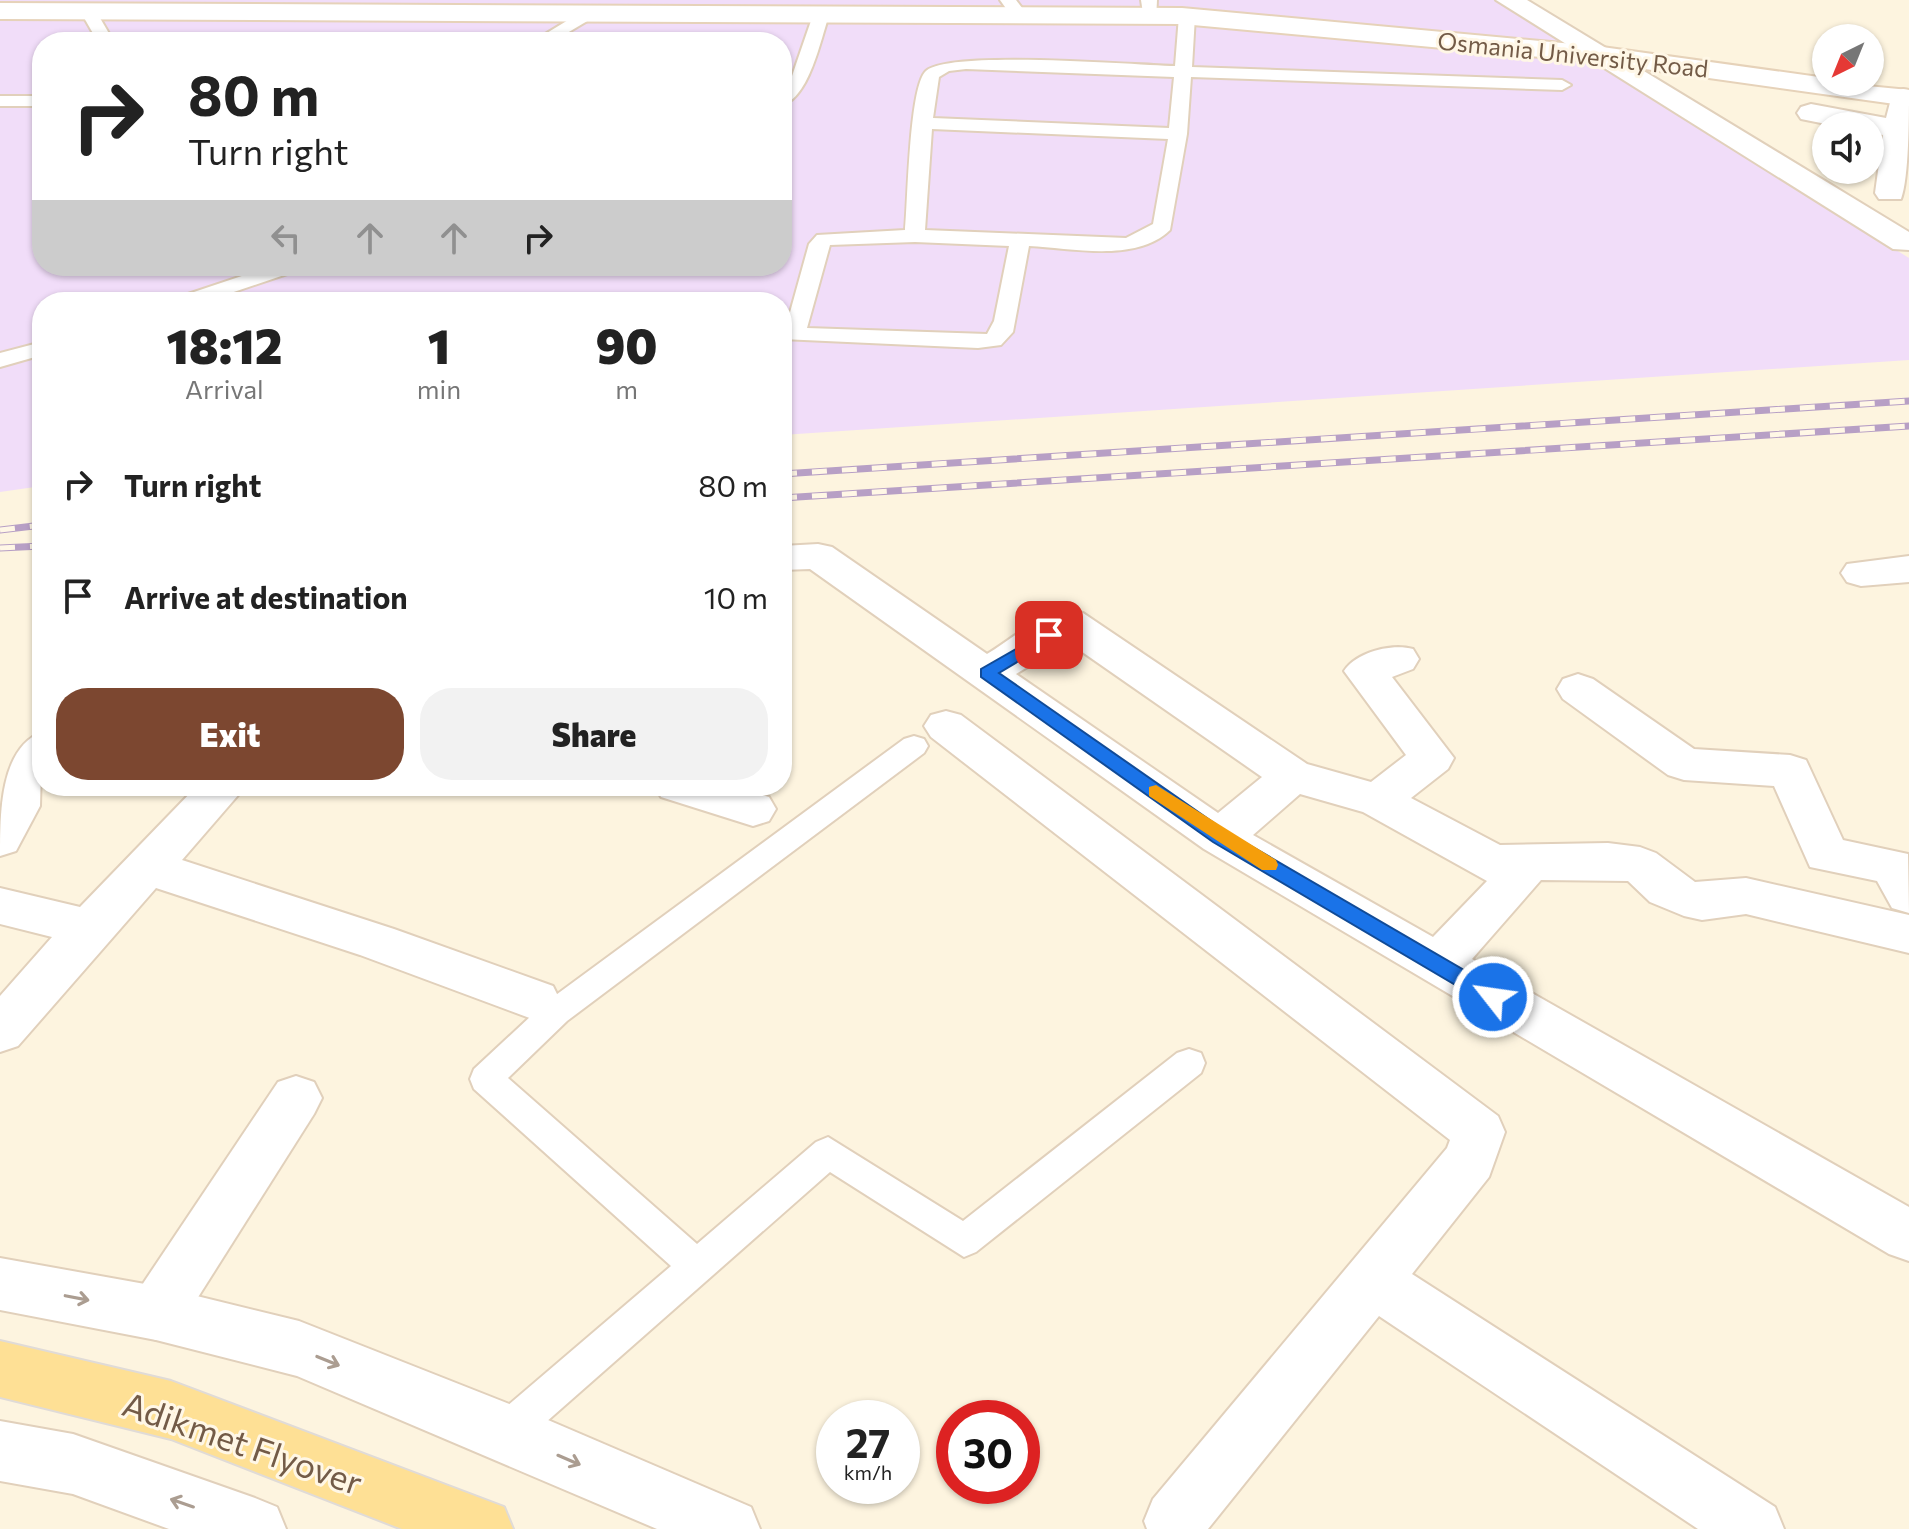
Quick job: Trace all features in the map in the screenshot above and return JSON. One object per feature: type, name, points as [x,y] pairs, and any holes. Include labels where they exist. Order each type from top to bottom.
[{"type":"main road","name":"Adikmet Flyover","points":[[0,1369],[171,1410],[482,1529]]},
{"type":"street","points":[[1517,2],[1595,54],[1907,244]]},
{"type":"street","name":"Osmania University Road","points":[[0,11],[125,5],[549,7],[588,13],[654,7],[821,15],[1014,8],[1150,8],[1187,16],[1237,18],[1290,27],[1595,54],[1907,92]]},
{"type":"street","name":"Osmania University Road","points":[[1237,18],[1295,12],[1561,31],[1812,66]]},
{"type":"street","points":[[1884,81],[1907,92],[1890,193]]},
{"type":"street","points":[[1811,113],[1899,129]]},
{"type":"street","points":[[792,557],[818,556],[1220,837],[1909,1236]]},
{"type":"street","points":[[1861,573],[1909,569]]},
{"type":"street","points":[[987,673],[1069,623],[1292,776],[1378,800],[1519,877],[1437,965]]},
{"type":"street","points":[[1378,800],[1432,758],[1365,671],[1398,659]]},
{"type":"street","points":[[1578,689],[1684,764],[1790,771],[1826,855],[1892,866],[1909,895]]},
{"type":"street","points":[[930,736],[1479,1132],[1470,1160],[1175,1521]]},
{"type":"street","points":[[0,839],[18,806],[23,775],[32,762]]},
{"type":"street","points":[[1220,837],[1292,776]]},
{"type":"street","points":[[0,1031],[145,866],[214,796]]},
{"type":"street","points":[[710,796],[753,809]]},
{"type":"street","points":[[1493,863],[1608,861],[1640,865],[1667,889],[1684,898],[1702,902],[1746,896],[1909,934]]},
{"type":"street","points":[[145,866],[377,942],[535,1000]]},
{"type":"street","points":[[0,906],[89,928]]},
{"type":"street","points":[[156,1313],[296,1098]]},
{"type":"street","points":[[1373,1280],[1753,1529]]},
{"type":"street","points":[[0,1284],[156,1313],[299,1349],[506,1432],[729,1529]]},
{"type":"street","points":[[0,1451],[73,1464],[255,1529]]},
{"type":"lane","points":[[87,9],[100,32]]},
{"type":"lane","points":[[557,32],[588,13]]},
{"type":"lane","points":[[792,88],[799,80],[821,15]]},
{"type":"lane","points":[[792,322],[821,241],[834,237],[915,236],[1126,244],[1150,238],[1163,226],[1178,134],[1187,16]]},
{"type":"lane","points":[[915,236],[929,80],[940,68],[966,64],[1562,85]]},
{"type":"lane","points":[[0,101],[32,101]]},
{"type":"lane","points":[[925,123],[1178,134]]},
{"type":"lane","points":[[792,333],[961,343],[993,340],[1002,332],[1005,321],[1020,240]]},
{"type":"lane","points":[[213,292],[262,276]]},
{"type":"lane","points":[[0,360],[32,351]]},
{"type":"lane","points":[[698,1267],[486,1079],[556,1012],[930,736]]},
{"type":"lane","points":[[506,1432],[828,1152],[964,1241],[1189,1063]]},
{"type":"shaded area","points":[[0,0],[1495,0],[1909,258],[1909,360],[792,434],[792,292],[32,292],[32,487],[0,492]]},
{"type":"railway","points":[[792,473],[1909,401]]},
{"type":"railway","points":[[792,497],[1909,426]]},
{"type":"railway","points":[[0,530],[32,526]]},
{"type":"railway","points":[[0,548],[32,546]]},
{"type":"slow traffic","points":[[1156,792],[1220,837],[1269,865]]},
{"type":"route","points":[[1049,635],[987,673],[1220,837],[1493,997]]}]
